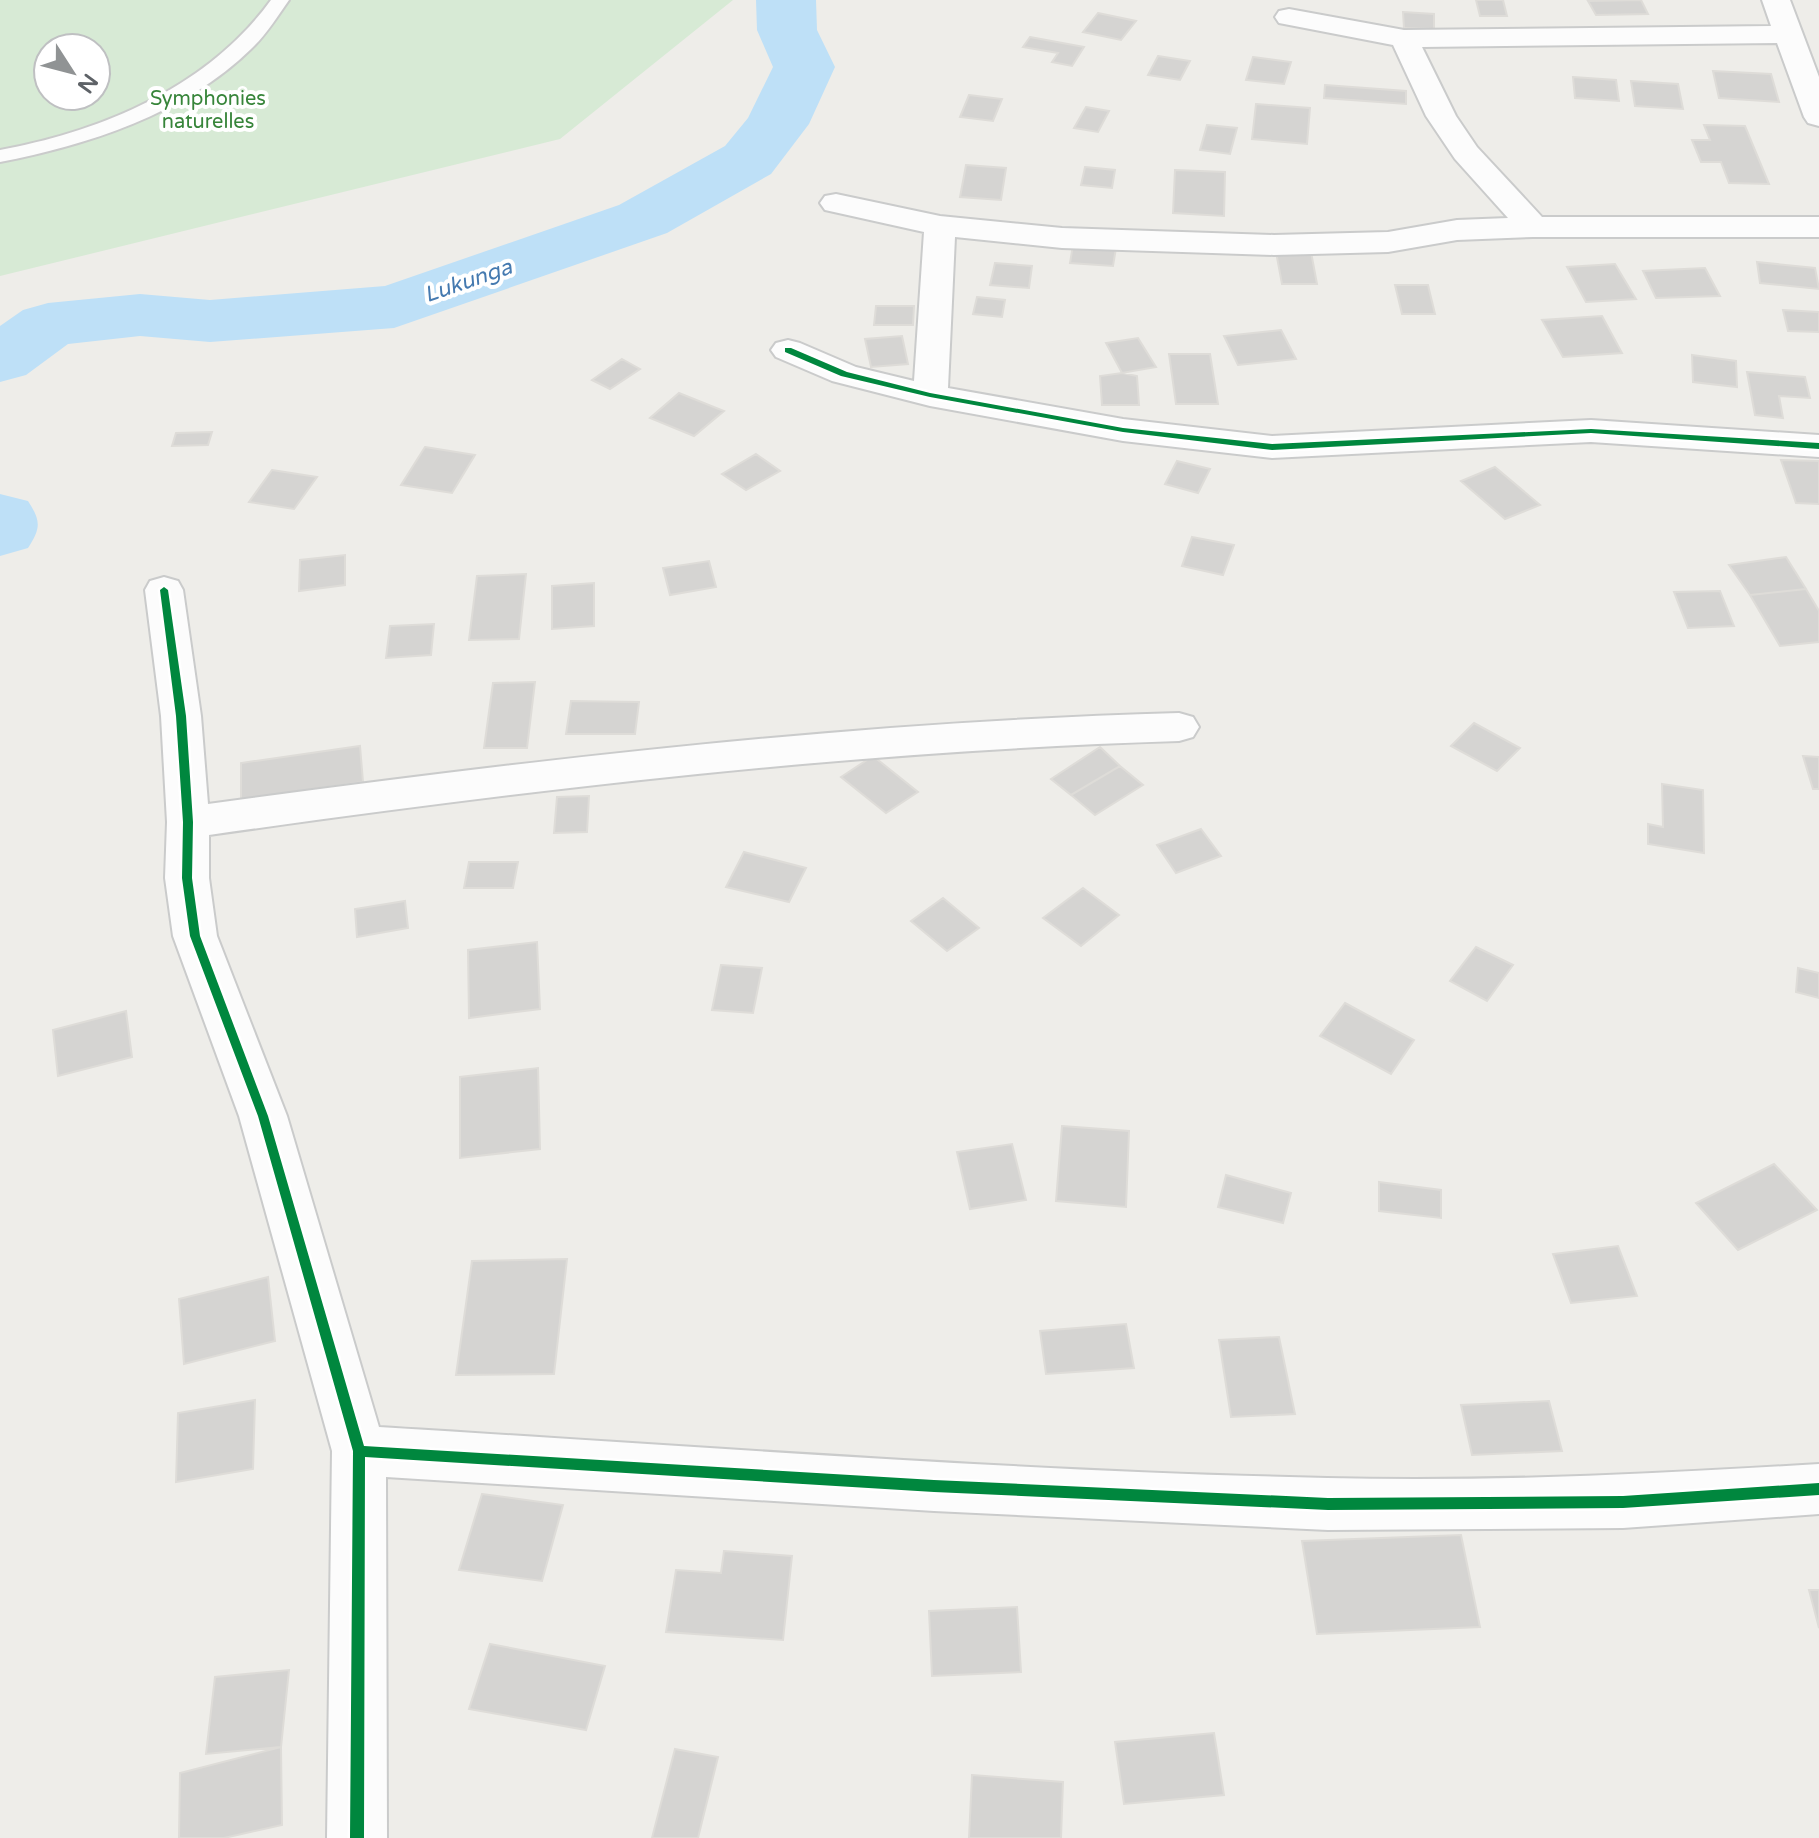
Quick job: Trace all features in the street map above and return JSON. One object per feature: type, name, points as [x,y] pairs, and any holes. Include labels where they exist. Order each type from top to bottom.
[{"type":"street","points":[[1776,0],[1816,102]]},
{"type":"street","points":[[1289,17],[1404,39],[1790,34]]},
{"type":"street","points":[[1404,39],[1441,116],[1466,153],[1533,227]]},
{"type":"street","points":[[836,203],[940,226],[1062,238],[1274,245],[1388,242],[1457,230],[1533,227],[1819,227]]},
{"type":"street","points":[[930,395],[940,226]]},
{"type":"street","points":[[788,350],[844,374],[930,395],[1123,430],[1272,447],[1591,431],[1819,446]]},
{"type":"street","points":[[164,590],[181,716],[188,822],[187,878],[195,936],[263,1116],[359,1451],[357,1838]]},
{"type":"street","points":[[188,822],[526,775],[1056,729],[1179,727]]},
{"type":"street","points":[[359,1451],[934,1486],[1328,1504],[1623,1502],[1819,1489]]},
{"type":"lane","points":[[0,156],[38,150],[98,132],[172,96],[238,52],[280,0]]},
{"type":"green space","name":"Symphonies naturelles","points":[[0,0],[733,0],[560,139],[0,276]]},
{"type":"building","points":[[1476,0],[1503,0],[1507,16],[1480,16]]},
{"type":"building","points":[[1641,0],[1648,14],[1596,15],[1588,1]]},
{"type":"building","points":[[1403,12],[1434,14],[1434,29],[1404,28]]},
{"type":"building","points":[[1098,13],[1136,21],[1121,40],[1083,32]]},
{"type":"building","points":[[1030,37],[1084,47],[1072,66],[1052,62],[1058,53],[1023,47]]},
{"type":"building","points":[[1158,56],[1190,61],[1180,80],[1148,75]]},
{"type":"building","points":[[1253,57],[1291,62],[1284,84],[1246,80]]},
{"type":"building","points":[[1713,71],[1771,74],[1779,102],[1719,98]]},
{"type":"building","points":[[1573,77],[1616,80],[1619,101],[1575,98]]},
{"type":"building","points":[[1631,81],[1678,84],[1683,109],[1635,106]]},
{"type":"building","points":[[1325,85],[1406,91],[1406,104],[1324,98]]},
{"type":"building","points":[[969,95],[1002,99],[993,121],[960,117]]},
{"type":"building","points":[[1256,104],[1310,108],[1307,144],[1252,139]]},
{"type":"building","points":[[1086,107],[1109,111],[1098,132],[1074,128]]},
{"type":"building","points":[[1207,125],[1237,128],[1230,154],[1200,150]]},
{"type":"building","points":[[1704,125],[1745,126],[1769,184],[1729,183],[1721,162],[1701,162],[1692,140],[1710,140]]},
{"type":"building","points":[[966,165],[1006,168],[1001,200],[960,197]]},
{"type":"building","points":[[1085,167],[1115,170],[1112,188],[1081,185]]},
{"type":"building","points":[[1175,170],[1225,172],[1224,216],[1173,213]]},
{"type":"building","points":[[1073,245],[1116,248],[1113,266],[1070,263]]},
{"type":"building","points":[[1276,252],[1311,252],[1317,284],[1282,284]]},
{"type":"building","points":[[1757,262],[1815,268],[1819,289],[1760,283]]},
{"type":"building","points":[[995,263],[1032,266],[1029,288],[990,285]]},
{"type":"building","points":[[1615,264],[1636,299],[1586,302],[1567,267]]},
{"type":"building","points":[[1705,268],[1720,296],[1656,298],[1643,271]]},
{"type":"building","points":[[1395,285],[1428,285],[1435,314],[1402,314]]},
{"type":"building","points":[[977,297],[1005,300],[1002,317],[973,314]]},
{"type":"building","points":[[876,306],[914,306],[913,325],[874,325]]},
{"type":"building","points":[[1783,310],[1819,312],[1819,332],[1788,331]]},
{"type":"building","points":[[1602,316],[1622,353],[1563,357],[1542,320]]},
{"type":"building","points":[[1281,330],[1296,359],[1238,365],[1224,336]]},
{"type":"building","points":[[902,336],[908,364],[871,367],[865,339]]},
{"type":"building","points":[[1138,338],[1156,367],[1122,373],[1106,343]]},
{"type":"building","points":[[1169,354],[1210,354],[1218,404],[1176,404]]},
{"type":"building","points":[[1692,355],[1736,361],[1737,387],[1693,382]]},
{"type":"building","points":[[622,359],[640,369],[610,389],[592,380]]},
{"type":"building","points":[[1747,372],[1805,377],[1810,398],[1779,396],[1783,418],[1755,415]]},
{"type":"building","points":[[1122,373],[1137,376],[1139,405],[1102,405],[1100,376]]},
{"type":"building","points":[[679,393],[724,411],[694,436],[650,418]]},
{"type":"building","points":[[212,432],[208,445],[172,446],[176,433]]},
{"type":"building","points":[[425,447],[475,455],[452,493],[401,485]]},
{"type":"building","points":[[756,454],[780,471],[746,490],[722,474]]},
{"type":"building","points":[[1781,460],[1819,461],[1819,504],[1796,503]]},
{"type":"building","points":[[1177,461],[1210,469],[1198,493],[1165,484]]},
{"type":"building","points":[[1495,467],[1540,505],[1505,519],[1461,481]]},
{"type":"building","points":[[272,470],[317,477],[294,509],[249,502]]},
{"type":"building","points":[[1192,537],[1234,545],[1223,575],[1182,566]]},
{"type":"building","points":[[345,555],[345,585],[299,591],[300,560]]},
{"type":"building","points":[[1786,557],[1806,589],[1750,595],[1729,565]]},
{"type":"building","points":[[709,561],[716,587],[670,595],[663,568]]},
{"type":"building","points":[[526,574],[519,639],[469,640],[477,576]]},
{"type":"building","points":[[594,583],[594,626],[552,629],[552,586]]},
{"type":"building","points":[[1806,589],[1819,611],[1819,642],[1780,646],[1750,595]]},
{"type":"building","points":[[1720,591],[1734,626],[1688,628],[1674,592]]},
{"type":"building","points":[[434,624],[431,655],[386,658],[390,626]]},
{"type":"building","points":[[535,682],[527,748],[484,748],[493,683]]},
{"type":"building","points":[[571,701],[639,702],[635,734],[566,734]]},
{"type":"building","points":[[1474,723],[1520,748],[1497,771],[1451,746]]},
{"type":"building","points":[[360,746],[363,782],[241,800],[241,763]]},
{"type":"building","points":[[1100,747],[1120,766],[1071,795],[1051,779]]},
{"type":"building","points":[[873,756],[918,792],[886,813],[841,777]]},
{"type":"building","points":[[1803,756],[1819,757],[1819,789],[1813,789]]},
{"type":"building","points":[[1120,766],[1143,785],[1095,815],[1071,795]]},
{"type":"building","points":[[1662,784],[1703,790],[1704,853],[1648,844],[1648,824],[1663,827]]},
{"type":"building","points":[[589,796],[587,832],[554,833],[557,797]]},
{"type":"building","points":[[1201,829],[1221,856],[1176,873],[1157,845]]},
{"type":"building","points":[[744,852],[806,868],[789,902],[726,887]]},
{"type":"building","points":[[469,862],[518,862],[513,888],[464,888]]},
{"type":"building","points":[[1083,888],[1119,915],[1081,946],[1043,918]]},
{"type":"building","points":[[943,898],[979,928],[947,951],[911,921]]},
{"type":"building","points":[[405,901],[408,928],[357,937],[355,909]]},
{"type":"building","points":[[537,942],[540,1009],[469,1018],[468,950]]},
{"type":"building","points":[[1476,947],[1513,965],[1487,1001],[1450,981]]},
{"type":"building","points":[[721,965],[762,968],[753,1013],[712,1010]]},
{"type":"building","points":[[1798,968],[1819,973],[1819,998],[1796,992]]},
{"type":"building","points":[[1345,1003],[1414,1040],[1391,1074],[1320,1036]]},
{"type":"building","points":[[126,1011],[132,1057],[58,1076],[53,1030]]},
{"type":"building","points":[[538,1068],[540,1149],[460,1158],[460,1077]]},
{"type":"building","points":[[1062,1126],[1129,1131],[1126,1207],[1056,1201]]},
{"type":"building","points":[[1012,1144],[1026,1200],[970,1209],[957,1152]]},
{"type":"building","points":[[1774,1164],[1817,1210],[1738,1250],[1696,1203]]},
{"type":"building","points":[[1226,1175],[1291,1193],[1283,1223],[1218,1207]]},
{"type":"building","points":[[1379,1182],[1441,1190],[1441,1218],[1379,1211]]},
{"type":"building","points":[[1618,1246],[1637,1296],[1571,1303],[1553,1254]]},
{"type":"building","points":[[567,1259],[554,1374],[456,1375],[472,1261]]},
{"type":"building","points":[[268,1277],[275,1341],[184,1364],[179,1299]]},
{"type":"building","points":[[1126,1324],[1134,1368],[1046,1374],[1040,1331]]},
{"type":"building","points":[[1279,1337],[1295,1414],[1231,1417],[1219,1340]]},
{"type":"building","points":[[255,1400],[253,1469],[176,1482],[178,1413]]},
{"type":"building","points":[[1549,1401],[1562,1451],[1472,1455],[1461,1405]]},
{"type":"building","points":[[482,1494],[563,1505],[542,1581],[459,1570]]},
{"type":"building","points":[[1461,1535],[1480,1627],[1317,1634],[1302,1541]]},
{"type":"building","points":[[724,1551],[792,1556],[783,1640],[666,1632],[676,1570],[721,1573]]},
{"type":"building","points":[[1809,1590],[1819,1590],[1819,1628]]},
{"type":"building","points":[[1017,1607],[1021,1672],[932,1676],[929,1611]]},
{"type":"building","points":[[490,1644],[605,1666],[586,1730],[469,1709]]},
{"type":"building","points":[[289,1670],[281,1747],[206,1754],[215,1677]]},
{"type":"building","points":[[1214,1733],[1224,1795],[1124,1804],[1115,1742]]},
{"type":"building","points":[[281,1747],[282,1825],[224,1838],[179,1838],[180,1773]]},
{"type":"building","points":[[675,1749],[718,1757],[698,1838],[652,1838]]},
{"type":"building","points":[[972,1775],[1063,1782],[1061,1838],[969,1838]]},
{"type":"waterway","name":"Lukunga","points":[[0,360],[48,325],[140,315],[210,321],[394,307],[643,219],[748,160],[777,124],[804,67],[787,30],[786,0]]},
{"type":"waterway","name":"Lukunga","points":[[0,519],[0,530]]},
{"type":"cycle path","points":[[788,350],[844,374],[930,395],[1123,430],[1272,447],[1591,431],[1819,446]]},
{"type":"cycle path","points":[[164,590],[181,716],[188,822],[187,878],[195,936],[263,1116],[359,1451],[357,1838]]},
{"type":"cycle path","points":[[359,1451],[934,1486],[1328,1504],[1623,1502],[1819,1489]]}]
